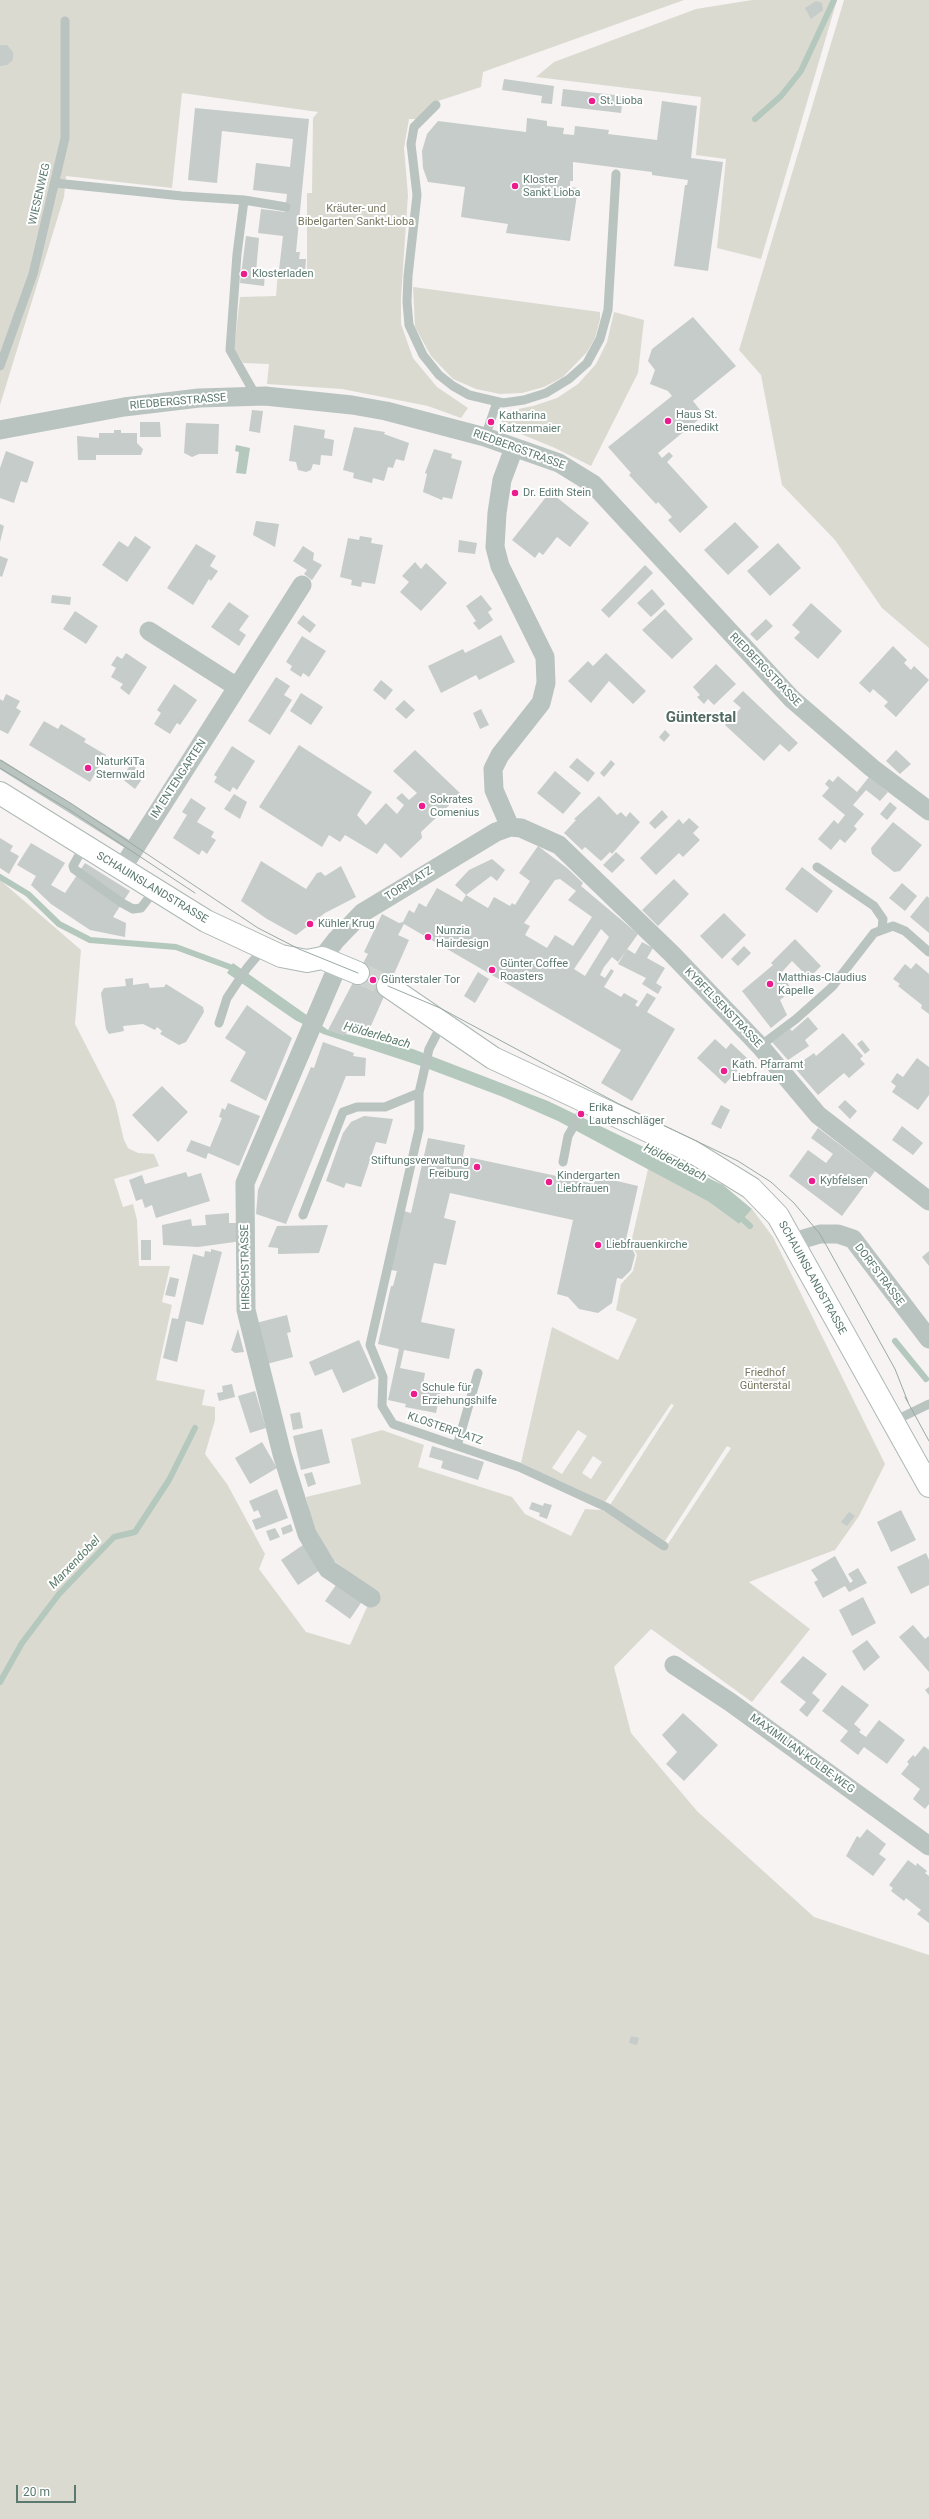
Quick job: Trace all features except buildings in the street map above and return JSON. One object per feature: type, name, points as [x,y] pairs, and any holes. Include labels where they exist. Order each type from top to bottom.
[{"type":"main road","name":"SCHAUINSLANDSTRASSE","points":[[0,793],[199,918],[263,949],[296,960],[330,962],[358,973]]},
{"type":"main road","name":"SCHAUINSLANDSTRASSE","points":[[388,986],[493,1058],[584,1107],[729,1173],[768,1204],[778,1216],[793,1242],[929,1486]]},
{"type":"street","name":"RIEDBERGSTRASSE","points":[[0,430],[124,407],[200,398],[256,396],[352,405],[386,411],[485,437],[559,463],[593,484],[792,699],[872,768],[929,811]]},
{"type":"street","points":[[510,827],[494,790],[493,769],[500,755],[541,703],[546,683],[545,657],[500,566],[495,547],[497,513],[502,480],[514,448]]},
{"type":"street","name":"IM ENTENGARTEN","points":[[121,870],[302,585]]},
{"type":"street","points":[[149,631],[238,687]]},
{"type":"street","name":"TORPLATZ","points":[[330,962],[336,940],[362,913],[476,842],[510,827]]},
{"type":"street","name":"KYBFELSENSTRASSE","points":[[510,827],[522,828],[559,845],[672,954],[760,1046],[818,1115],[929,1201]]},
{"type":"street","name":"HIRSCHSTRASSE","points":[[330,962],[318,1013],[304,1040],[245,1183],[246,1310],[282,1454],[308,1534],[328,1569],[371,1598]]},
{"type":"street","name":"DORFSTRASSE","points":[[793,1242],[820,1234],[838,1234],[853,1239],[929,1339]]},
{"type":"street","name":"MAXIMILIAN-KOLBE-WEG","points":[[674,1665],[736,1706],[929,1846]]},
{"type":"lane","name":"WIESENWEG","points":[[0,366],[33,274],[65,138],[65,21]]},
{"type":"lane","points":[[436,105],[414,127],[410,144],[417,195],[408,276],[407,302],[409,325],[423,355],[439,375],[453,386],[469,395],[497,402],[524,400],[546,393],[564,382],[587,363],[600,339],[609,304],[616,174]]},
{"type":"lane","points":[[55,183],[182,196],[244,200],[286,207]]},
{"type":"lane","points":[[244,200],[237,254],[230,350],[256,396]]},
{"type":"lane","points":[[485,437],[497,402]]},
{"type":"lane","points":[[0,764],[135,849]]},
{"type":"lane","points":[[84,846],[73,866],[74,870],[122,903],[133,909],[141,908],[154,891]]},
{"type":"lane","points":[[817,867],[874,906],[883,919],[882,928]]},
{"type":"lane","points":[[760,1046],[796,1019],[832,987],[874,933],[882,928],[893,926],[905,931],[929,952]]},
{"type":"lane","points":[[219,1023],[227,998],[247,968],[263,949]]},
{"type":"lane","name":"KLOSTERPLATZ","points":[[442,1024],[429,1049],[421,1079],[419,1093],[420,1129],[370,1345],[384,1377],[382,1406],[393,1424],[519,1468],[606,1507],[664,1546]]},
{"type":"lane","points":[[303,1215],[343,1112],[357,1107],[385,1106],[419,1093]]},
{"type":"lane","points":[[563,1162],[568,1136],[584,1107]]},
{"type":"lane","points":[[457,1446],[478,1373]]},
{"type":"lane","points":[[894,1421],[929,1404]]},
{"type":"green space","name":"Kräuter- und Bibelgarten Sankt-Lioba","points":[[0,0],[684,0],[483,72],[481,87],[438,101],[419,119],[409,119],[404,148],[408,195],[401,298],[401,324],[413,358],[437,387],[468,408],[461,418],[428,406],[342,389],[267,384],[269,364],[243,363],[234,349],[240,297],[276,296],[278,271],[307,274],[307,193],[312,193],[313,118],[318,112],[182,93],[172,188],[66,176],[64,197],[0,405]]},
{"type":"green space","points":[[752,0],[837,0],[761,259],[717,248],[726,159],[696,155],[701,97],[536,77],[554,62],[696,9]]},
{"type":"green space","points":[[844,0],[929,0],[929,648],[882,608],[835,540],[782,485],[761,375],[739,350]]},
{"type":"green space","points":[[413,287],[600,312],[600,319],[595,338],[587,352],[563,377],[544,387],[522,393],[500,394],[476,389],[453,379],[431,356],[415,327]]},
{"type":"green space","points":[[614,312],[644,320],[638,373],[591,466],[555,448],[499,425],[509,411],[533,406],[557,398],[578,384],[596,364],[607,342]]},
{"type":"green space","name":"Friedhof Günterstal","points":[[0,880],[81,950],[75,1024],[115,1102],[124,1140],[128,1148],[138,1153],[154,1154],[159,1166],[114,1179],[123,1207],[133,1204],[137,1220],[139,1266],[170,1266],[162,1302],[172,1305],[156,1380],[205,1390],[202,1405],[215,1407],[215,1420],[205,1454],[227,1484],[265,1554],[259,1569],[306,1632],[350,1645],[374,1591],[333,1560],[314,1533],[306,1497],[361,1484],[351,1439],[382,1430],[424,1445],[418,1467],[512,1497],[525,1514],[571,1536],[585,1509],[602,1510],[664,1550],[731,1448],[727,1446],[665,1541],[610,1505],[674,1405],[671,1404],[605,1502],[521,1463],[552,1327],[618,1360],[637,1319],[616,1310],[621,1284],[633,1271],[637,1255],[631,1243],[648,1169],[709,1202],[739,1224],[752,1209],[773,1237],[885,1464],[859,1516],[835,1550],[749,1582],[810,1629],[752,1702],[651,1629],[614,1667],[631,1733],[697,1811],[814,1917],[929,1955],[929,2519],[0,2519]],"holes":[[[578,1430],[587,1436],[562,1474],[552,1468]],[[593,1456],[602,1462],[591,1479],[582,1473]]]},
{"type":"water","points":[[236,445],[250,448],[246,474],[236,473],[239,452],[235,451]]},
{"type":"water","points":[[233,963],[328,1030],[413,1049],[548,1101],[723,1185],[752,1209],[739,1224],[709,1202],[558,1121],[503,1097],[418,1065],[323,1034],[295,1020],[227,973]]},
{"type":"waterway","points":[[755,119],[781,96],[801,71],[834,0]]},
{"type":"waterway","name":"Hölderlebach","points":[[0,877],[28,894],[59,924],[90,940],[176,947],[230,967],[237,972]]},
{"type":"waterway","name":"Hölderlebach","points":[[738,1215],[750,1226]]},
{"type":"waterway","name":"Hölderlebach","points":[[895,1341],[926,1379]]},
{"type":"waterway","name":"Marxendobel","points":[[0,1682],[22,1643],[59,1594],[114,1537],[135,1532],[169,1480],[195,1428]]},
{"type":"tunnel","points":[[358,973],[388,986]]},
{"type":"tram line","points":[[0,760],[72,804],[258,928],[299,949],[358,973]]},
{"type":"tram line","points":[[0,768],[71,811],[195,893]]},
{"type":"tram line","points":[[388,986],[440,1008],[617,1103],[738,1161],[771,1182],[794,1203],[820,1234],[895,1369],[908,1402]]},
{"type":"tram line","points":[[905,1397],[929,1441]]},
{"type":"place","name":"St. Lioba","points":[[592,101]]},
{"type":"place","name":"Kloster Sankt Lioba","points":[[515,186]]},
{"type":"place","name":"Klosterladen","points":[[244,274]]},
{"type":"place","name":"Haus St. Benedikt","points":[[668,421]]},
{"type":"place","name":"Katharina Katzenmaier","points":[[491,422]]},
{"type":"place","name":"Dr. Edith Stein","points":[[515,493]]},
{"type":"place","name":"NaturKiTa Sternwald","points":[[88,768]]},
{"type":"place","name":"Sokrates Comenius","points":[[422,806]]},
{"type":"place","name":"Kühler Krug","points":[[310,924]]},
{"type":"place","name":"Nunzia Hairdesign","points":[[428,937]]},
{"type":"place","name":"Günter Coffee Roasters","points":[[492,970]]},
{"type":"place","name":"Günterstaler Tor","points":[[373,980]]},
{"type":"place","name":"Matthias-Claudius Kapelle","points":[[770,984]]},
{"type":"place","name":"Kath. Pfarramt Liebfrauen","points":[[724,1071]]},
{"type":"place","name":"Erika Lautenschläger","points":[[581,1114]]},
{"type":"place","name":"Stiftungsverwaltung Freiburg","points":[[477,1167]]},
{"type":"place","name":"Kybfelsen","points":[[812,1181]]},
{"type":"place","name":"Kindergarten Liebfrauen","points":[[549,1182]]},
{"type":"place","name":"Liebfrauenkirche","points":[[598,1245]]},
{"type":"place","name":"Schule für Erziehungshilfe","points":[[414,1394]]},
{"type":"district","name":"Günterstal","points":[[701,718]]}]
